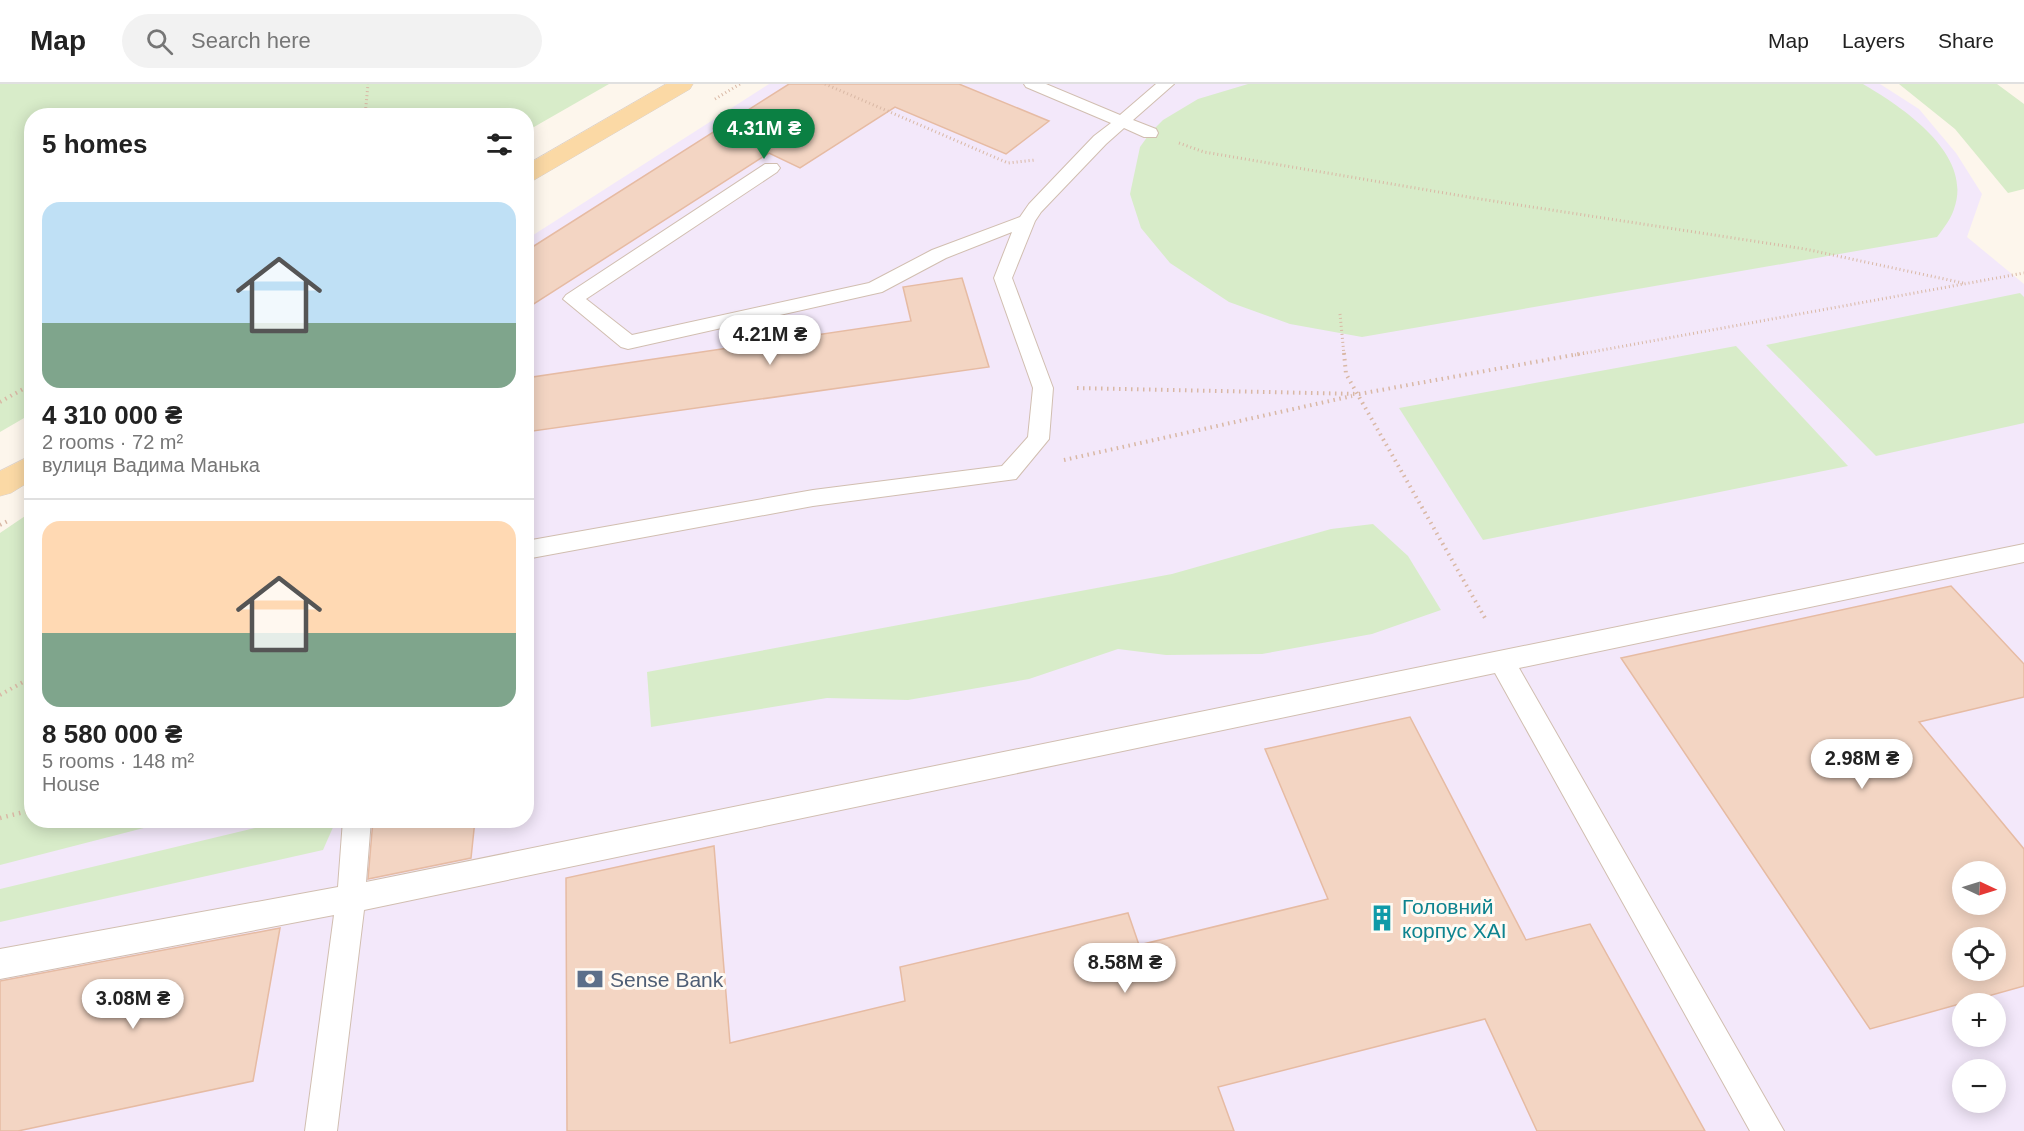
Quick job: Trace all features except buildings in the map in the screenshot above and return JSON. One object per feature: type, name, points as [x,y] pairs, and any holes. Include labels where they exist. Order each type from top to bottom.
[{"type":"main road","points":[[534,170],[682,84]]},
{"type":"main road","points":[[0,485],[24,471]]},
{"type":"lane","points":[[1032,84],[1150,133]]},
{"type":"lane","points":[[534,549],[813,498],[1008,473],[1038,439],[1043,388],[1003,278],[1026,221],[1035,208],[1086,153],[1166,84]]},
{"type":"lane","points":[[771,168],[573,299],[628,342],[875,288],[939,254],[1026,221]]},
{"type":"lane","points":[[0,964],[460,877],[2024,553]]},
{"type":"lane","points":[[1501,660],[1768,1131]]},
{"type":"lane","points":[[321,1131],[351,897],[356,828]]},
{"type":"path","points":[[366,108],[368,84]]},
{"type":"path","points":[[825,84],[1008,163],[1086,153]]},
{"type":"path","points":[[1150,133],[1204,152],[1480,199],[1805,249],[1966,283]]},
{"type":"path","points":[[1008,473],[1359,394],[2024,273]]},
{"type":"path","points":[[1340,314],[1346,374],[1485,618]]},
{"type":"path","points":[[0,402],[24,388]]},
{"type":"path","points":[[1043,388],[1359,394]]},
{"type":"path","points":[[0,694],[24,681]]},
{"type":"path","points":[[0,818],[24,812]]},
{"type":"shaded area","points":[[769,84],[1880,84],[1919,109],[1956,153],[1982,194],[1967,237],[2024,284],[2024,1131],[0,1131],[0,551],[24,753],[24,828],[534,828],[534,235]]},
{"type":"green space","points":[[0,84],[609,84],[534,127],[534,108],[24,108],[24,418],[0,432]]},
{"type":"green space","points":[[1248,84],[1863,84],[1914,119],[1931,134],[1944,151],[1954,170],[1957,189],[1954,209],[1947,224],[1937,237],[1362,337],[1290,324],[1229,302],[1170,263],[1141,228],[1130,194],[1140,147],[1150,133],[1163,120],[1198,99]]},
{"type":"green space","points":[[1899,84],[1997,84],[2024,104],[2024,189],[2008,193],[1955,129]]},
{"type":"green space","points":[[2020,293],[2024,297],[2024,423],[1876,456],[1766,345]]},
{"type":"green space","points":[[1736,346],[1848,466],[1483,540],[1399,408]]},
{"type":"green space","points":[[24,517],[24,828],[144,828],[0,865],[0,533]]},
{"type":"green space","points":[[1373,524],[1408,556],[1441,610],[1372,634],[1262,654],[1166,655],[1118,649],[1029,679],[908,700],[827,698],[651,727],[647,672],[1172,574],[1331,529]]},
{"type":"green space","points":[[255,828],[333,828],[323,850],[0,922],[0,889]]},
{"type":"place","name":"Головний корпус ХАІ","points":[[1382,918]]},
{"type":"place","name":"Sense Bank","points":[[590,979]]}]
